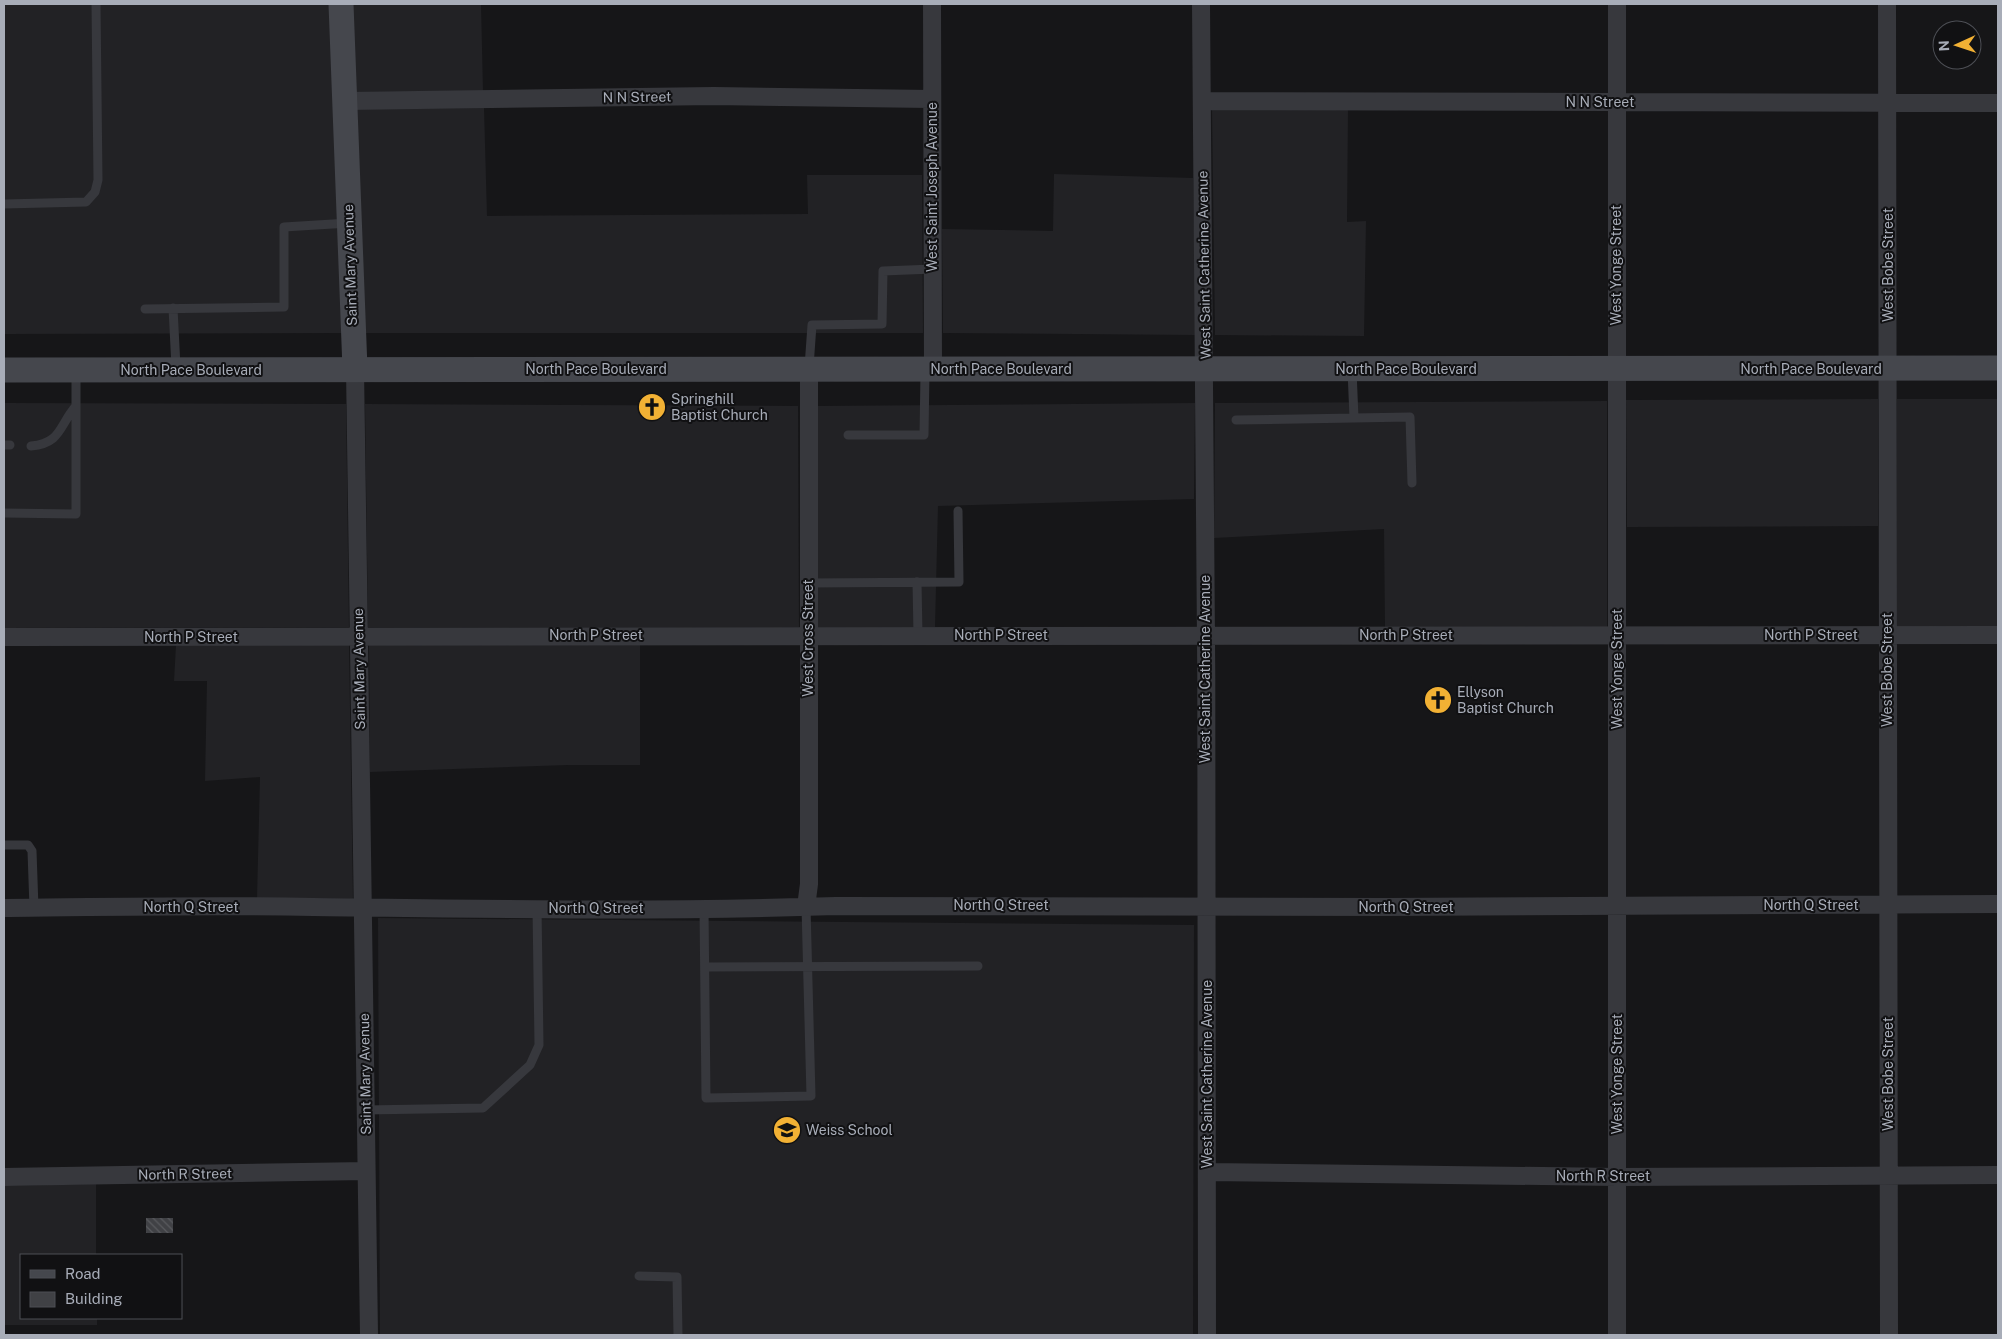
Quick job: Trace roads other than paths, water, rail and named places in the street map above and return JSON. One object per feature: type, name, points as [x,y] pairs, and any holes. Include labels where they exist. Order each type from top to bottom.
[{"type":"main road","name":"Saint Mary Avenue","points":[[341,4],[355,369]]},
{"type":"main road","name":"North Pace Boulevard","points":[[4,370],[1998,368]]},
{"type":"street","name":"West Saint Joseph Avenue","points":[[929,369],[933,269],[932,4]]},
{"type":"street","name":"West Saint Catherine Avenue","points":[[1201,4],[1206,370],[1207,1335]]},
{"type":"street","name":"West Yonge Street","points":[[1617,4],[1617,1335]]},
{"type":"street","name":"West Bobe Street","points":[[1888,4],[1888,1335]]},
{"type":"street","name":"N N Street","points":[[344,101],[714,96],[931,99]]},
{"type":"street","name":"N N Street","points":[[1202,101],[1998,103]]},
{"type":"street","name":"Saint Mary Avenue","points":[[355,369],[369,1335]]},
{"type":"street","name":"West Cross Street","points":[[806,907],[809,884],[809,370]]},
{"type":"street","name":"North P Street","points":[[4,637],[1998,635]]},
{"type":"street","name":"North Q Street","points":[[4,908],[1998,904]]},
{"type":"street","name":"North R Street","points":[[4,1177],[366,1171]]},
{"type":"street","name":"North R Street","points":[[1207,1172],[1617,1177],[1998,1175]]},
{"type":"lane","points":[[4,204],[86,202],[96,192],[98,180],[96,4]]},
{"type":"lane","points":[[145,309],[284,307],[284,227],[349,223]]},
{"type":"lane","points":[[809,370],[812,325],[882,324],[883,271],[933,269]]},
{"type":"lane","points":[[174,308],[176,370]]},
{"type":"lane","points":[[848,435],[924,435],[929,369]]},
{"type":"lane","points":[[1352,369],[1354,418]]},
{"type":"lane","points":[[4,513],[76,514],[76,370]]},
{"type":"lane","points":[[31,446],[45,445],[61,432],[70,413],[76,406]]},
{"type":"lane","points":[[1236,420],[1410,417],[1412,483]]},
{"type":"lane","points":[[808,583],[959,582],[958,511]]},
{"type":"lane","points":[[917,582],[918,635]]},
{"type":"lane","points":[[4,845],[28,845],[32,851],[34,908]]},
{"type":"lane","points":[[704,908],[707,967],[706,1098],[811,1096],[806,907]]},
{"type":"lane","points":[[365,1110],[483,1108],[530,1065],[539,1045],[537,908]]},
{"type":"lane","points":[[707,967],[978,966]]},
{"type":"lane","points":[[639,1276],[677,1278],[678,1335]]},
{"type":"place","name":"Springhill Baptist Church","points":[[652,407]]},
{"type":"place","name":"Ellyson Baptist Church","points":[[1438,700]]},
{"type":"place","name":"Weiss School","points":[[787,1130]]}]
